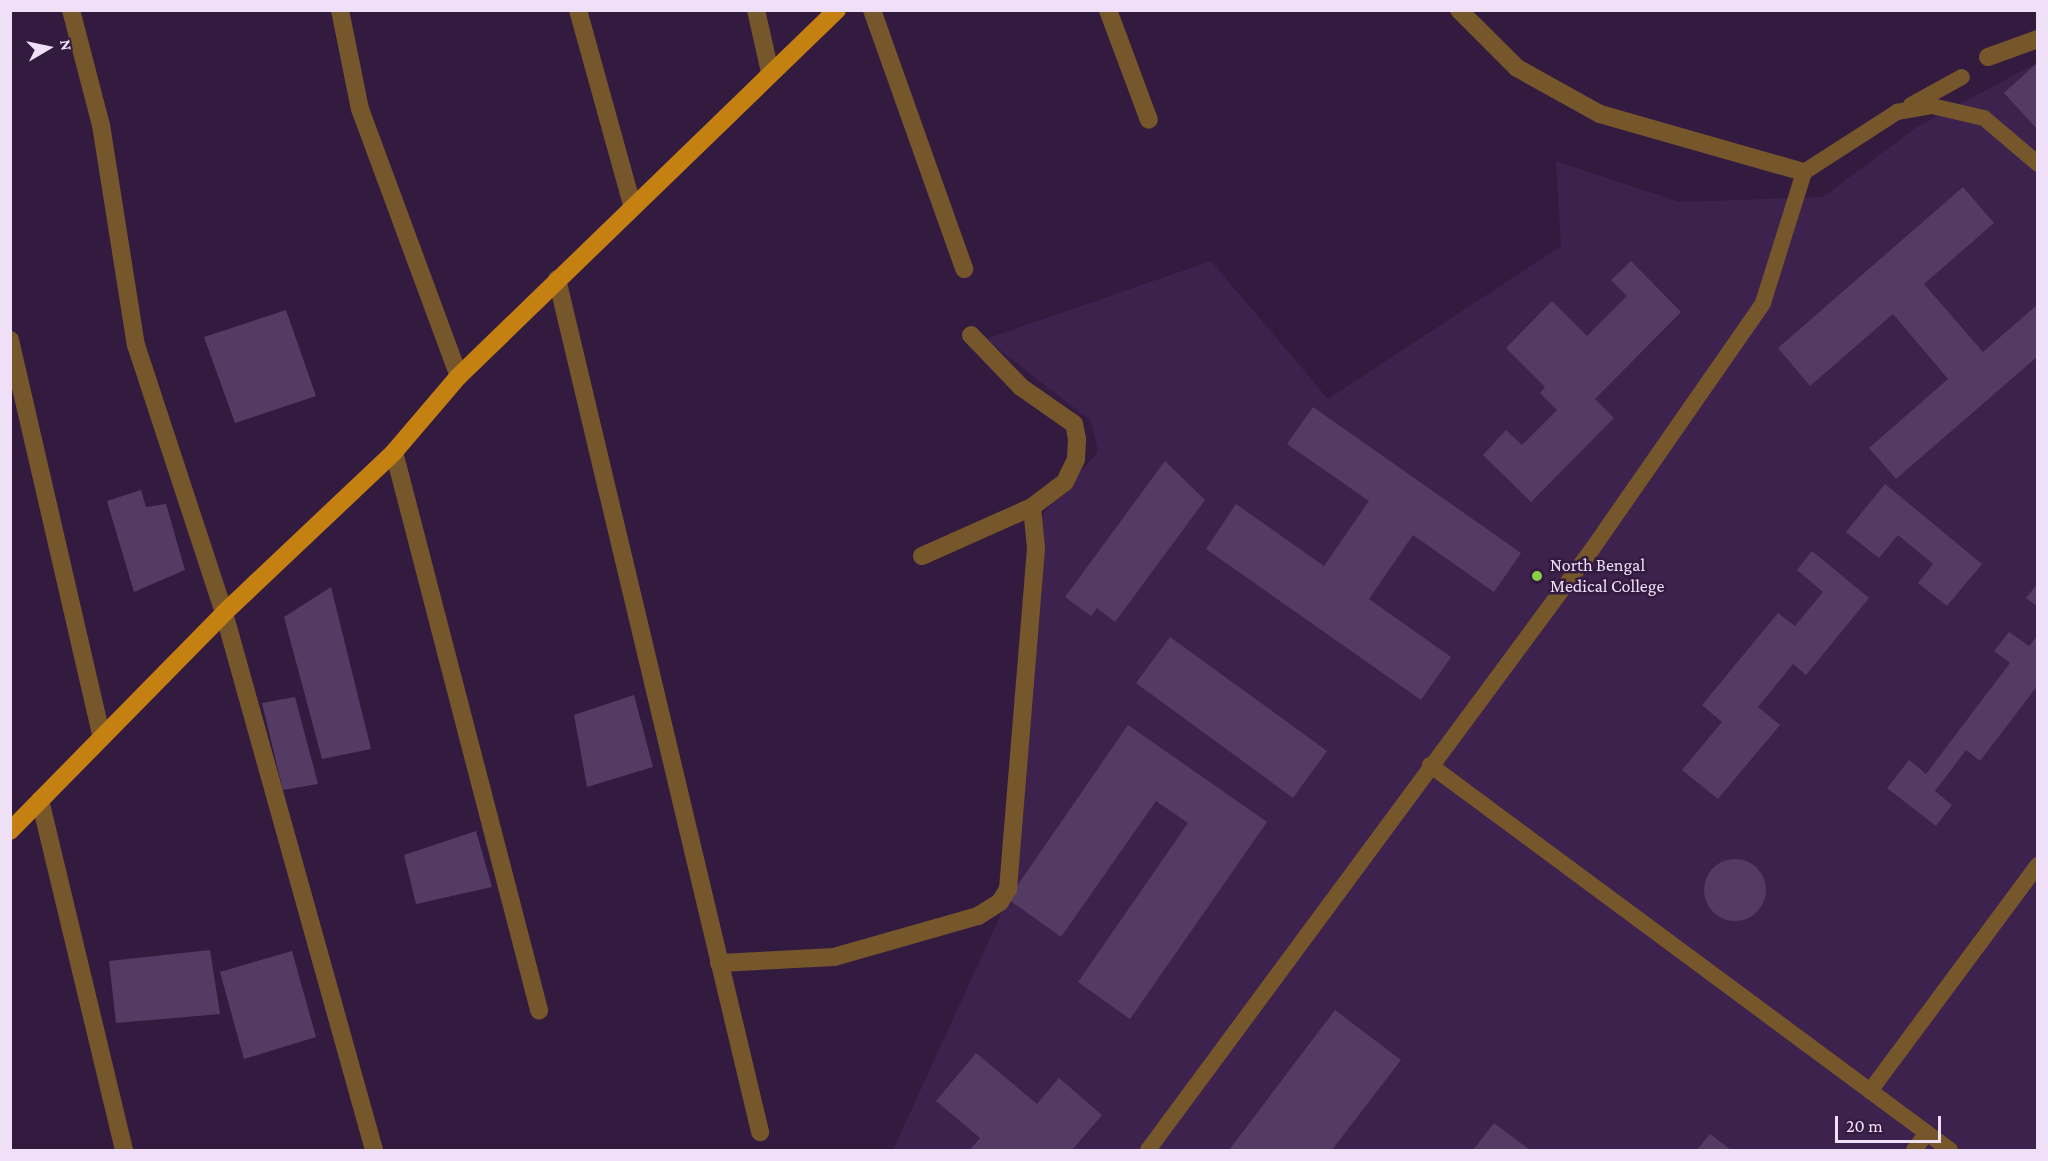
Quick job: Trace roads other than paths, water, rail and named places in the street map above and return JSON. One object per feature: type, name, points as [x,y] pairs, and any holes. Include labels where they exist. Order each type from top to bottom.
[{"type":"main road","points":[[10,831],[101,734],[224,613],[394,452],[459,376],[632,205],[837,10]]},
{"type":"street","points":[[70,10],[101,125],[136,345],[224,613],[374,1150]]},
{"type":"street","points":[[340,10],[360,109],[459,376]]},
{"type":"street","points":[[578,10],[632,205]]},
{"type":"street","points":[[756,10],[770,72]]},
{"type":"street","points":[[872,10],[964,268]]},
{"type":"street","points":[[1108,10],[1149,120]]},
{"type":"street","points":[[1459,10],[1517,68],[1600,114],[1804,172]]},
{"type":"street","points":[[1988,57],[2037,39]]},
{"type":"street","points":[[558,279],[760,1132]]},
{"type":"street","points":[[922,556],[1032,507],[1065,482],[1076,459],[1074,424],[1021,387],[971,335]]},
{"type":"street","points":[[10,340],[101,734]]},
{"type":"street","points":[[394,452],[539,1010]]},
{"type":"street","points":[[719,963],[834,957],[978,916],[1000,902],[1015,846],[1036,548],[1032,507]]},
{"type":"street","points":[[40,800],[124,1150]]},
{"type":"lane","points":[[1148,1150],[1430,765],[1593,548],[1763,303],[1804,172],[1897,112],[1962,77]]},
{"type":"lane","points":[[1897,112],[1932,106],[1966,110],[2011,138],[2037,164]]},
{"type":"lane","points":[[1430,765],[1950,1150]]},
{"type":"lane","points":[[1870,1091],[2037,865]]},
{"type":"lane","points":[[1914,1150],[1927,1133]]},
{"type":"place","name":"North Bengal Medical College","points":[[1537,576]]}]
